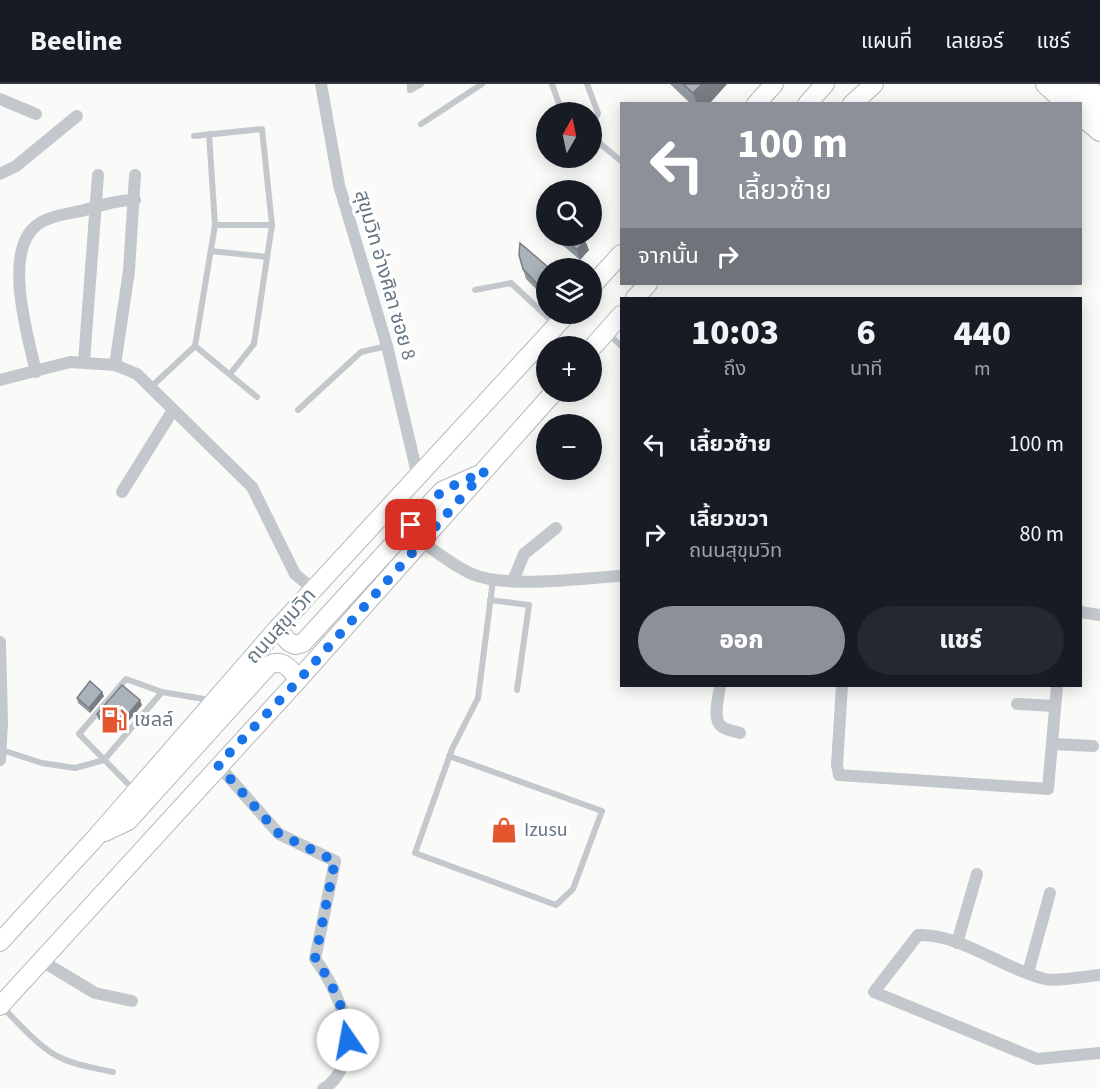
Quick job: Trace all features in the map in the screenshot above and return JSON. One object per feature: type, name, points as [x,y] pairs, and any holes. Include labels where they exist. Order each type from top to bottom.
[{"type":"highway","points":[[1046,84],[1066,102]]},
{"type":"highway","points":[[1082,116],[1100,131]]},
{"type":"main road","points":[[758,102],[774,84]]},
{"type":"main road","points":[[809,102],[825,84]]},
{"type":"main road","points":[[1061,84],[1082,102]]},
{"type":"main road","points":[[1084,84],[1100,98]]},
{"type":"main road","points":[[1082,102],[1100,118]]},
{"type":"main road","points":[[602,275],[620,255]]},
{"type":"main road","points":[[636,297],[647,285]]},
{"type":"main road","points":[[602,337],[620,316]]},
{"type":"main road","name":"ถนนสุขุมวิท","points":[[0,941],[98,835],[277,629],[557,324]]},
{"type":"main road","points":[[0,1006],[218,765],[299,680],[545,402]]},
{"type":"main road","points":[[277,629],[289,642],[295,645],[303,643],[442,491],[485,471]]},
{"type":"main road","points":[[98,835],[128,821],[269,665],[276,661],[282,663],[299,680]]},
{"type":"street","name":"สุขุมวิท อ่างศิลา ซอย 8","points":[[321,84],[339,185],[387,346],[418,477]]},
{"type":"street","points":[[0,99],[36,114]]},
{"type":"street","points":[[0,174],[16,166],[77,116]]},
{"type":"street","points":[[84,362],[98,175]]},
{"type":"street","points":[[115,365],[129,271],[135,175]]},
{"type":"street","points":[[36,372],[19,287],[25,242],[37,225],[52,217],[111,202],[135,200]]},
{"type":"street","points":[[0,380],[70,363],[84,362],[115,365],[137,374],[252,487],[295,574],[314,590]]},
{"type":"street","points":[[122,492],[173,410]]},
{"type":"street","points":[[513,581],[524,554],[556,528]]},
{"type":"street","points":[[420,541],[471,573],[493,580],[620,576]]},
{"type":"street","points":[[1082,612],[1100,615]]},
{"type":"street","points":[[0,642],[1,755]]},
{"type":"street","points":[[720,687],[718,723],[722,727],[740,732]]},
{"type":"street","points":[[842,687],[837,765],[839,775],[1048,789],[1056,687]]},
{"type":"street","points":[[1017,704],[1055,706]]},
{"type":"street","points":[[1053,744],[1093,746]]},
{"type":"street","points":[[218,765],[279,834],[335,861],[315,959],[323,970],[338,1004],[347,1028],[348,1040],[340,1071],[323,1089]]},
{"type":"street","points":[[957,943],[977,874]]},
{"type":"street","points":[[1028,973],[1050,893]]},
{"type":"street","points":[[1100,975],[1046,980],[957,943],[930,935],[918,936],[874,992],[1037,1059],[1100,1053]]},
{"type":"street","points":[[42,961],[95,993],[132,1000]]},
{"type":"lane","points":[[410,84],[410,90],[421,84]]},
{"type":"lane","points":[[421,124],[482,84]]},
{"type":"lane","points":[[552,84],[558,102]]},
{"type":"lane","points":[[587,84],[594,102]]},
{"type":"lane","points":[[194,135],[262,129],[272,225],[254,344],[230,374]]},
{"type":"lane","points":[[150,387],[195,346],[215,225],[209,134]]},
{"type":"lane","points":[[602,145],[620,160]]},
{"type":"lane","points":[[215,225],[272,225]]},
{"type":"lane","points":[[211,251],[267,257]]},
{"type":"lane","points":[[475,290],[511,283],[536,301]]},
{"type":"lane","points":[[607,332],[620,345]]},
{"type":"lane","points":[[195,346],[256,397]]},
{"type":"lane","points":[[298,410],[361,352],[387,346]]},
{"type":"lane","points":[[449,756],[602,811],[573,889],[556,905],[415,852],[449,756],[478,698],[493,580]]},
{"type":"lane","points":[[490,600],[529,605],[517,690]]},
{"type":"lane","points":[[136,792],[79,734],[126,679],[162,692],[215,701]]},
{"type":"lane","points":[[1,755],[75,768],[104,760],[162,692]]},
{"type":"lane","points":[[0,1006],[60,1058],[113,1072]]},
{"type":"building","points":[[683,84],[702,84],[693,93]]},
{"type":"building","points":[[520,243],[537,258],[536,283],[523,269],[519,255]]},
{"type":"building","points":[[90,681],[102,692],[89,708],[77,698]]},
{"type":"building","points":[[122,685],[140,700],[115,730],[97,714]]},
{"type":"place","name":"เชลล์","points":[[114,720]]},
{"type":"place","name":"Izusu","points":[[504,830]]},
{"type":"route","points":[[348,1040],[347,1028],[338,1004],[323,970],[315,959],[335,861],[279,834],[218,765],[299,680],[420,541],[485,471],[442,491],[411,525]]}]
